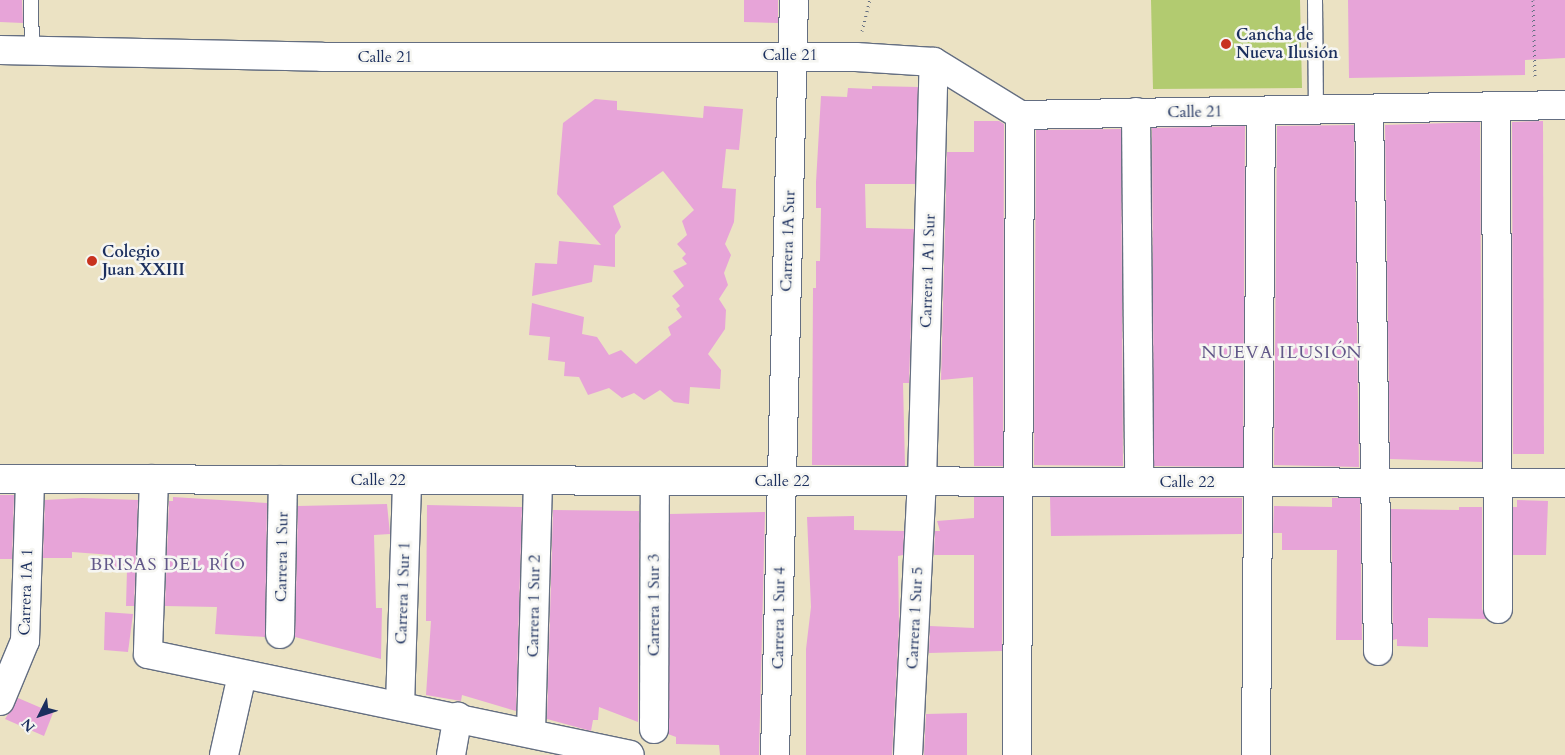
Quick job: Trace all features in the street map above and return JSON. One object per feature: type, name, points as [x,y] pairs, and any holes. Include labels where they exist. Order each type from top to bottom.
[{"type":"street","name":"Carrera 1A Sur","points":[[782,481],[794,0]]},
{"type":"street","name":"Calle 21","points":[[0,50],[322,57],[794,55],[934,62],[1020,115],[1565,105]]},
{"type":"street","name":"Carrera 1 A1 Sur","points":[[922,481],[934,62]]},
{"type":"street","points":[[1496,107],[1498,609]]},
{"type":"street","points":[[1256,755],[1261,110]]},
{"type":"street","points":[[1369,110],[1378,651]]},
{"type":"street","points":[[1136,112],[1140,482]]},
{"type":"street","points":[[1017,755],[1020,482],[1020,115]]},
{"type":"street","name":"Calle 22","points":[[0,479],[1565,483]]},
{"type":"street","name":"Carrera 1A 1","points":[[0,701],[25,641],[30,479]]},
{"type":"street","points":[[154,479],[148,654],[242,675],[531,732],[630,755]]},
{"type":"street","name":"Carrera 1 Sur","points":[[280,634],[284,480]]},
{"type":"street","name":"Carrera 1 Sur 1","points":[[400,706],[407,480]]},
{"type":"street","name":"Carrera 1 Sur 2","points":[[531,732],[538,480]]},
{"type":"street","name":"Carrera 1 Sur 3","points":[[654,729],[655,481]]},
{"type":"street","name":"Carrera 1 Sur 4","points":[[775,755],[782,481]]},
{"type":"street","name":"Carrera 1 Sur 5","points":[[908,755],[922,481]]},
{"type":"street","points":[[224,755],[242,675]]},
{"type":"street","points":[[451,755],[458,717]]},
{"type":"lane","points":[[31,0],[32,50]]},
{"type":"lane","points":[[1315,0],[1316,110]]},
{"type":"path","points":[[1533,0],[1536,106]]},
{"type":"green space","name":"Cancha de Nueva Ilusión","points":[[1151,0],[1300,0],[1302,88],[1153,89]]},
{"type":"building","points":[[0,0],[22,0],[23,23],[0,22]]},
{"type":"building","points":[[744,0],[778,0],[778,23],[744,22]]},
{"type":"building","points":[[1348,0],[1565,0],[1565,58],[1525,60],[1525,75],[1349,78]]},
{"type":"building","points":[[872,86],[918,87],[915,184],[865,184],[866,228],[914,229],[909,383],[903,383],[905,466],[812,465],[813,288],[816,288],[816,261],[820,261],[821,208],[816,208],[816,182],[821,96],[847,97],[848,88],[872,89]]},
{"type":"building","points":[[595,99],[617,101],[617,110],[703,118],[704,106],[743,109],[739,150],[726,149],[722,188],[736,189],[734,222],[725,244],[731,255],[724,273],[728,285],[719,299],[726,310],[725,329],[708,354],[721,370],[720,389],[690,387],[689,404],[674,402],[660,390],[644,400],[634,393],[622,398],[609,388],[588,395],[579,377],[564,376],[565,362],[548,360],[550,337],[529,335],[532,303],[584,317],[582,334],[597,337],[609,355],[621,350],[636,364],[671,335],[668,327],[682,317],[676,309],[680,306],[672,296],[684,286],[673,271],[687,264],[682,258],[686,254],[677,244],[687,235],[682,221],[694,210],[663,171],[613,206],[621,227],[615,235],[615,267],[594,265],[592,282],[532,296],[535,263],[557,264],[559,241],[601,245],[557,194],[563,123]]},
{"type":"building","points":[[974,121],[999,121],[1004,124],[1003,466],[974,466],[973,377],[941,380],[947,152],[974,152]]},
{"type":"building","points":[[1543,121],[1544,454],[1513,454],[1512,122]]},
{"type":"building","points":[[1480,122],[1482,462],[1390,459],[1385,125]]},
{"type":"building","points":[[1354,125],[1359,467],[1274,465],[1277,126]]},
{"type":"building","points":[[1245,126],[1243,467],[1154,466],[1152,128]]},
{"type":"building","points":[[1121,129],[1123,466],[1034,465],[1036,130]]},
{"type":"building","points":[[0,495],[14,495],[12,559],[0,559]]},
{"type":"building","points":[[173,497],[267,503],[265,637],[215,634],[217,607],[165,606],[169,501],[173,501]]},
{"type":"building","points":[[974,497],[1003,497],[1002,651],[929,653],[930,626],[974,628],[974,555],[934,555],[935,531],[940,531],[937,521],[974,518]]},
{"type":"building","points":[[1050,497],[1242,498],[1242,534],[1051,536]]},
{"type":"building","points":[[82,498],[138,500],[134,606],[126,606],[127,569],[112,568],[112,555],[72,552],[72,558],[43,558],[45,500]]},
{"type":"building","points":[[1332,498],[1360,498],[1362,640],[1336,640],[1337,550],[1282,550],[1282,533],[1273,533],[1274,506],[1332,507]]},
{"type":"building","points":[[1517,500],[1548,501],[1546,555],[1513,555],[1513,507],[1517,507]]},
{"type":"building","points":[[387,504],[390,534],[374,535],[376,608],[382,608],[381,659],[295,637],[298,506]]},
{"type":"building","points":[[427,505],[522,507],[516,711],[462,695],[461,701],[426,695],[431,621],[426,621]]},
{"type":"building","points":[[1459,507],[1482,507],[1482,609],[1487,619],[1428,618],[1428,647],[1397,646],[1397,639],[1393,640],[1391,509],[1459,510]]},
{"type":"building","points":[[553,510],[639,511],[638,722],[599,707],[598,720],[593,720],[591,731],[547,719]]},
{"type":"building","points":[[765,512],[759,755],[720,755],[719,745],[676,744],[676,737],[668,734],[670,514]]},
{"type":"building","points":[[854,516],[854,530],[904,531],[903,555],[898,556],[899,625],[892,755],[806,755],[806,649],[811,607],[807,517]]},
{"type":"building","points":[[105,612],[133,614],[128,652],[104,650]]},
{"type":"building","points":[[18,698],[53,713],[44,736],[5,719]]},
{"type":"building","points":[[967,713],[967,755],[924,755],[926,714]]},
{"type":"place","name":"Cancha de Nueva Ilusión","points":[[1226,44]]},
{"type":"place","name":"Colegio Juan XXIII","points":[[92,261]]},
{"type":"district","name":"NUEVA ILUSIÓN","points":[[1282,353]]},
{"type":"district","name":"BRISAS DEL RÍO","points":[[168,565]]}]
